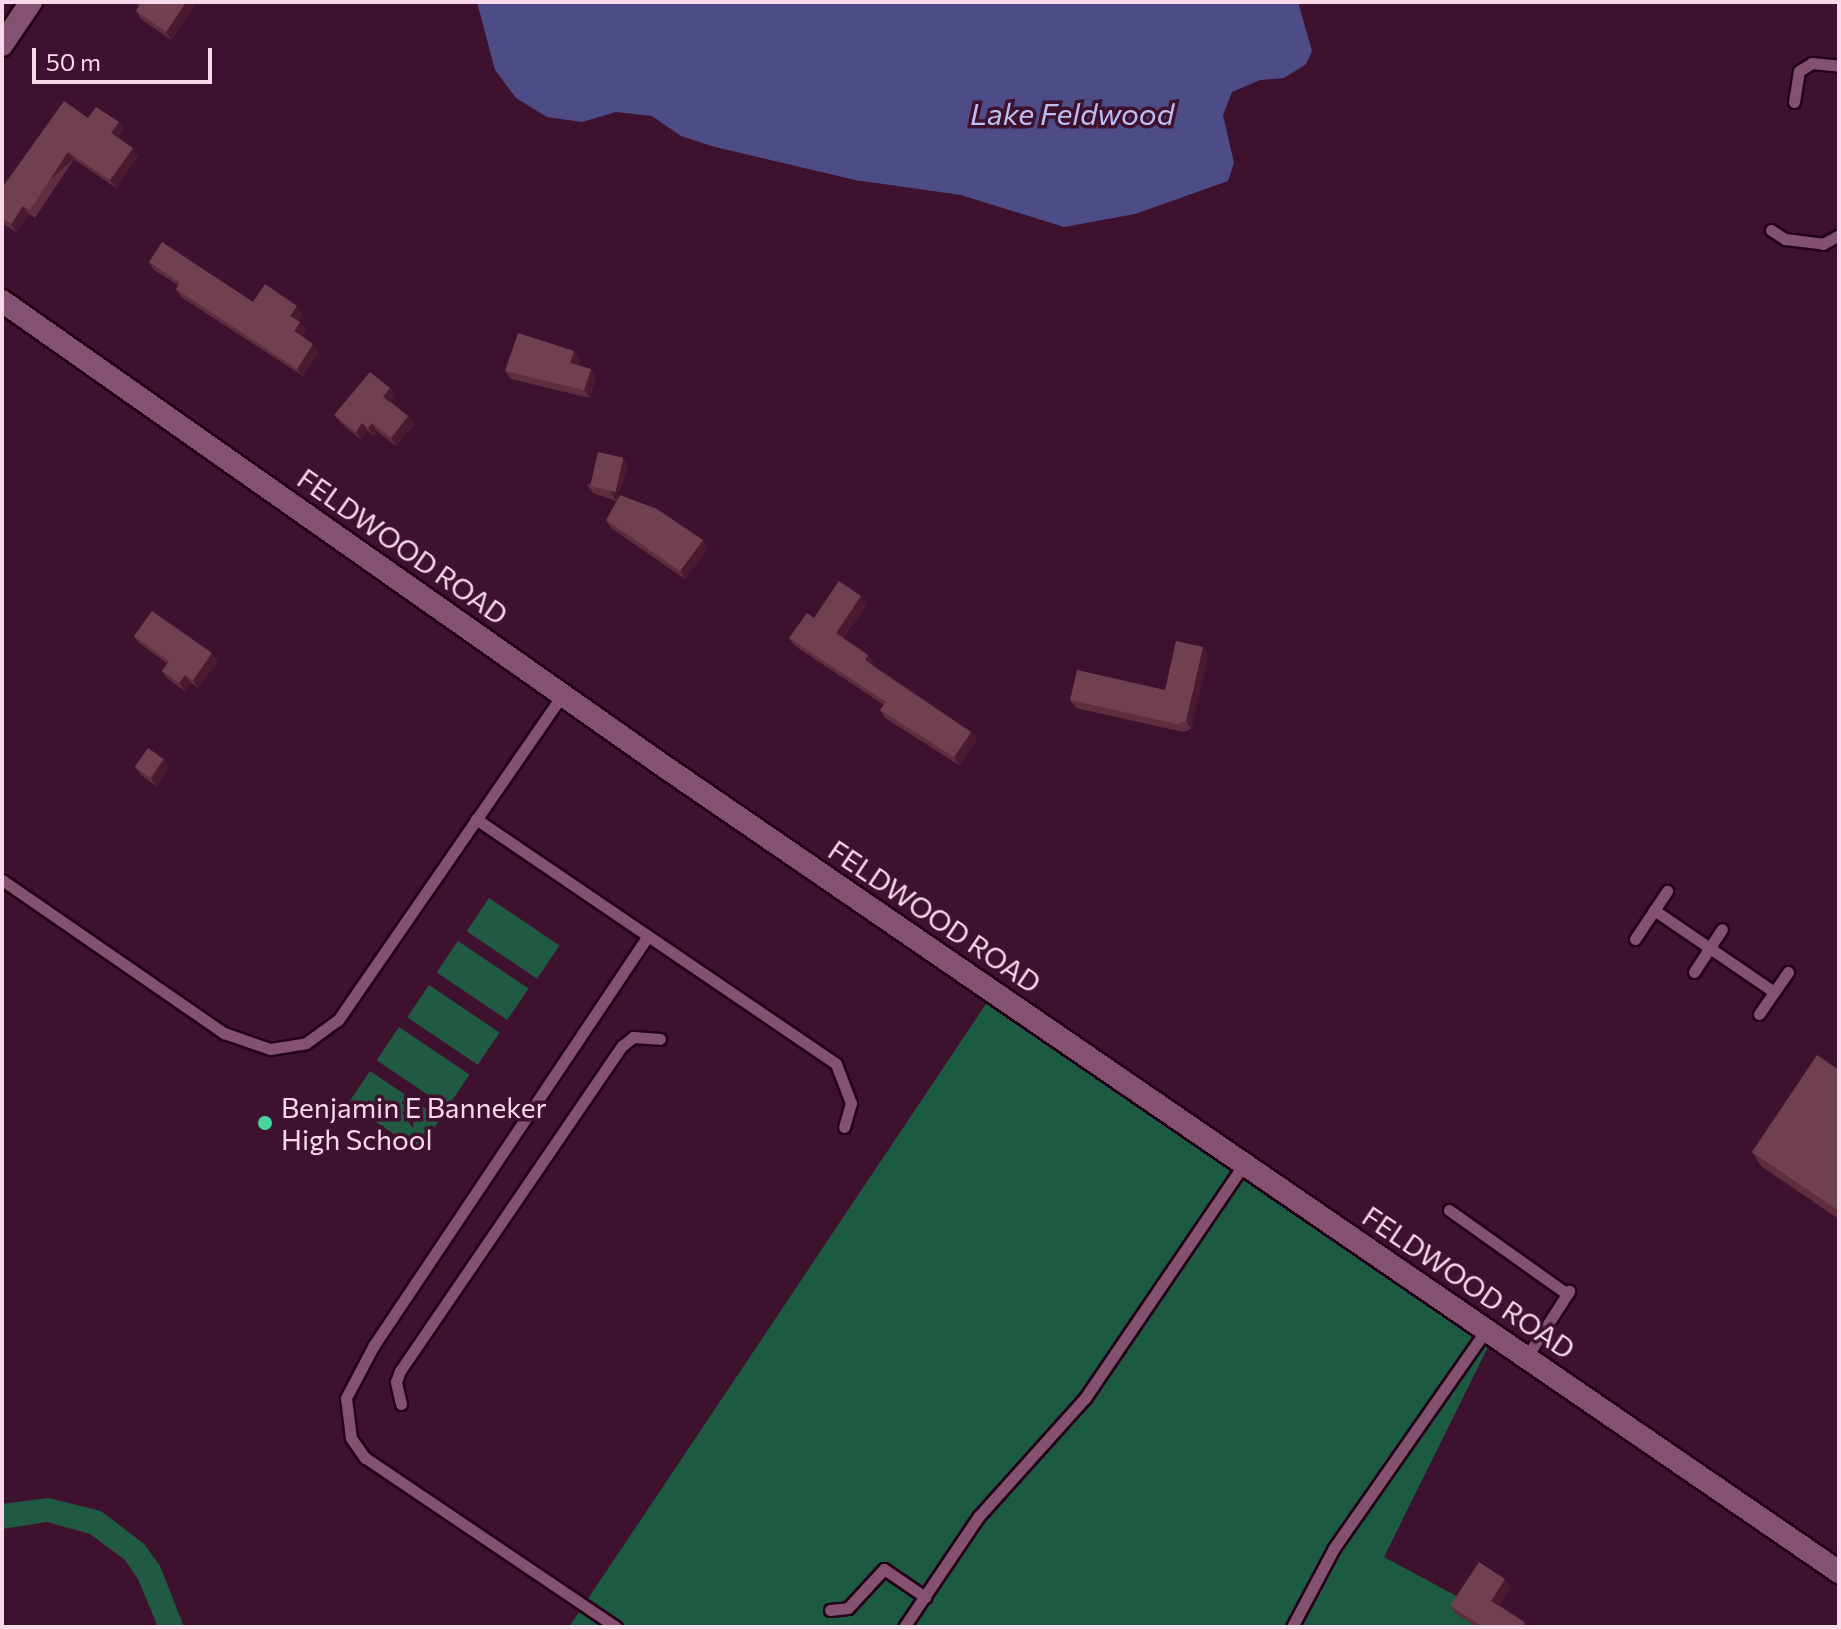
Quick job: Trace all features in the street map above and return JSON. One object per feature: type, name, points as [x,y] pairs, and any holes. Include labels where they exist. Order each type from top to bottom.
[{"type":"street","points":[[2,45],[31,2]]},
{"type":"street","name":"FELDWOOD ROAD","points":[[2,301],[562,695],[1839,1572]]},
{"type":"lane","points":[[1794,102],[1799,71],[1812,63],[1839,66]]},
{"type":"lane","points":[[1771,230],[1785,239],[1823,244],[1839,235]]},
{"type":"lane","points":[[2,880],[224,1033],[270,1049],[306,1043],[338,1020],[562,695]]},
{"type":"lane","points":[[476,819],[836,1064],[851,1103],[844,1127]]},
{"type":"lane","points":[[1635,939],[1667,891]]},
{"type":"lane","points":[[1654,910],[1774,992]]},
{"type":"lane","points":[[1694,972],[1722,929]]},
{"type":"lane","points":[[616,1627],[365,1458],[351,1438],[346,1398],[374,1345],[648,936]]},
{"type":"lane","points":[[1759,1014],[1788,972]]},
{"type":"lane","points":[[401,1404],[396,1382],[423,1338],[622,1046],[633,1037],[660,1039]]},
{"type":"lane","points":[[904,1627],[979,1516],[1085,1398],[1244,1164]]},
{"type":"lane","points":[[1449,1210],[1569,1291],[1526,1358]]},
{"type":"lane","points":[[1292,1627],[1334,1548],[1486,1330]]},
{"type":"lane","points":[[830,1610],[848,1608],[884,1569],[925,1597]]},
{"type":"green space","points":[[489,898],[559,946],[537,979],[467,931]]},
{"type":"green space","points":[[458,941],[528,989],[507,1020],[437,973]]},
{"type":"green space","points":[[429,985],[499,1033],[478,1065],[407,1017]]},
{"type":"green space","points":[[994,992],[1490,1343],[1384,1557],[1514,1627],[569,1627]]},
{"type":"green space","points":[[399,1027],[469,1075],[447,1108],[377,1060]]},
{"type":"green space","points":[[370,1071],[440,1119],[419,1151],[348,1103]]},
{"type":"green space","points":[[48,1498],[101,1511],[144,1544],[160,1566],[184,1627],[158,1627],[138,1579],[125,1560],[90,1534],[47,1522],[2,1529],[2,1504]]},
{"type":"water","name":"Lake Feldwood","points":[[477,2],[1298,2],[1312,51],[1306,64],[1284,78],[1260,80],[1232,92],[1223,115],[1234,163],[1228,181],[1135,214],[1064,227],[961,195],[855,180],[715,147],[681,136],[652,116],[616,112],[582,122],[547,117],[516,98],[495,70]]},
{"type":"building","points":[[139,2],[186,2],[166,32],[136,11]]},
{"type":"building","points":[[64,101],[88,118],[96,107],[119,122],[111,133],[133,148],[110,180],[68,152],[30,210],[23,206],[11,224],[2,218],[2,198],[5,194],[2,188]]},
{"type":"building","points":[[162,242],[253,302],[265,284],[297,306],[290,316],[300,322],[294,331],[313,344],[297,369],[176,289],[180,283],[149,262]]},
{"type":"building","points":[[518,333],[574,351],[570,363],[591,369],[584,390],[505,371]]},
{"type":"building","points":[[370,372],[390,388],[383,397],[408,416],[391,438],[372,423],[368,428],[362,423],[356,432],[334,415]]},
{"type":"building","points":[[598,452],[623,458],[615,492],[590,486]]},
{"type":"building","points":[[620,495],[657,509],[703,540],[680,571],[606,520]]},
{"type":"building","points":[[839,581],[861,596],[836,633],[868,655],[865,660],[971,732],[954,757],[880,710],[886,702],[789,638],[807,613],[814,618]]},
{"type":"building","points":[[152,611],[212,653],[193,680],[185,675],[179,683],[162,671],[169,661],[134,636]]},
{"type":"building","points":[[1176,641],[1203,647],[1186,721],[1177,724],[1070,700],[1077,670],[1165,690]]},
{"type":"building","points":[[148,748],[164,759],[150,778],[135,767]]},
{"type":"building","points":[[1817,1055],[1839,1070],[1839,1211],[1752,1152]]},
{"type":"building","points":[[1479,1562],[1505,1579],[1491,1601],[1524,1622],[1521,1627],[1483,1627],[1450,1606]]},
{"type":"place","name":"Benjamin E Banneker High School","points":[[265,1123]]}]
